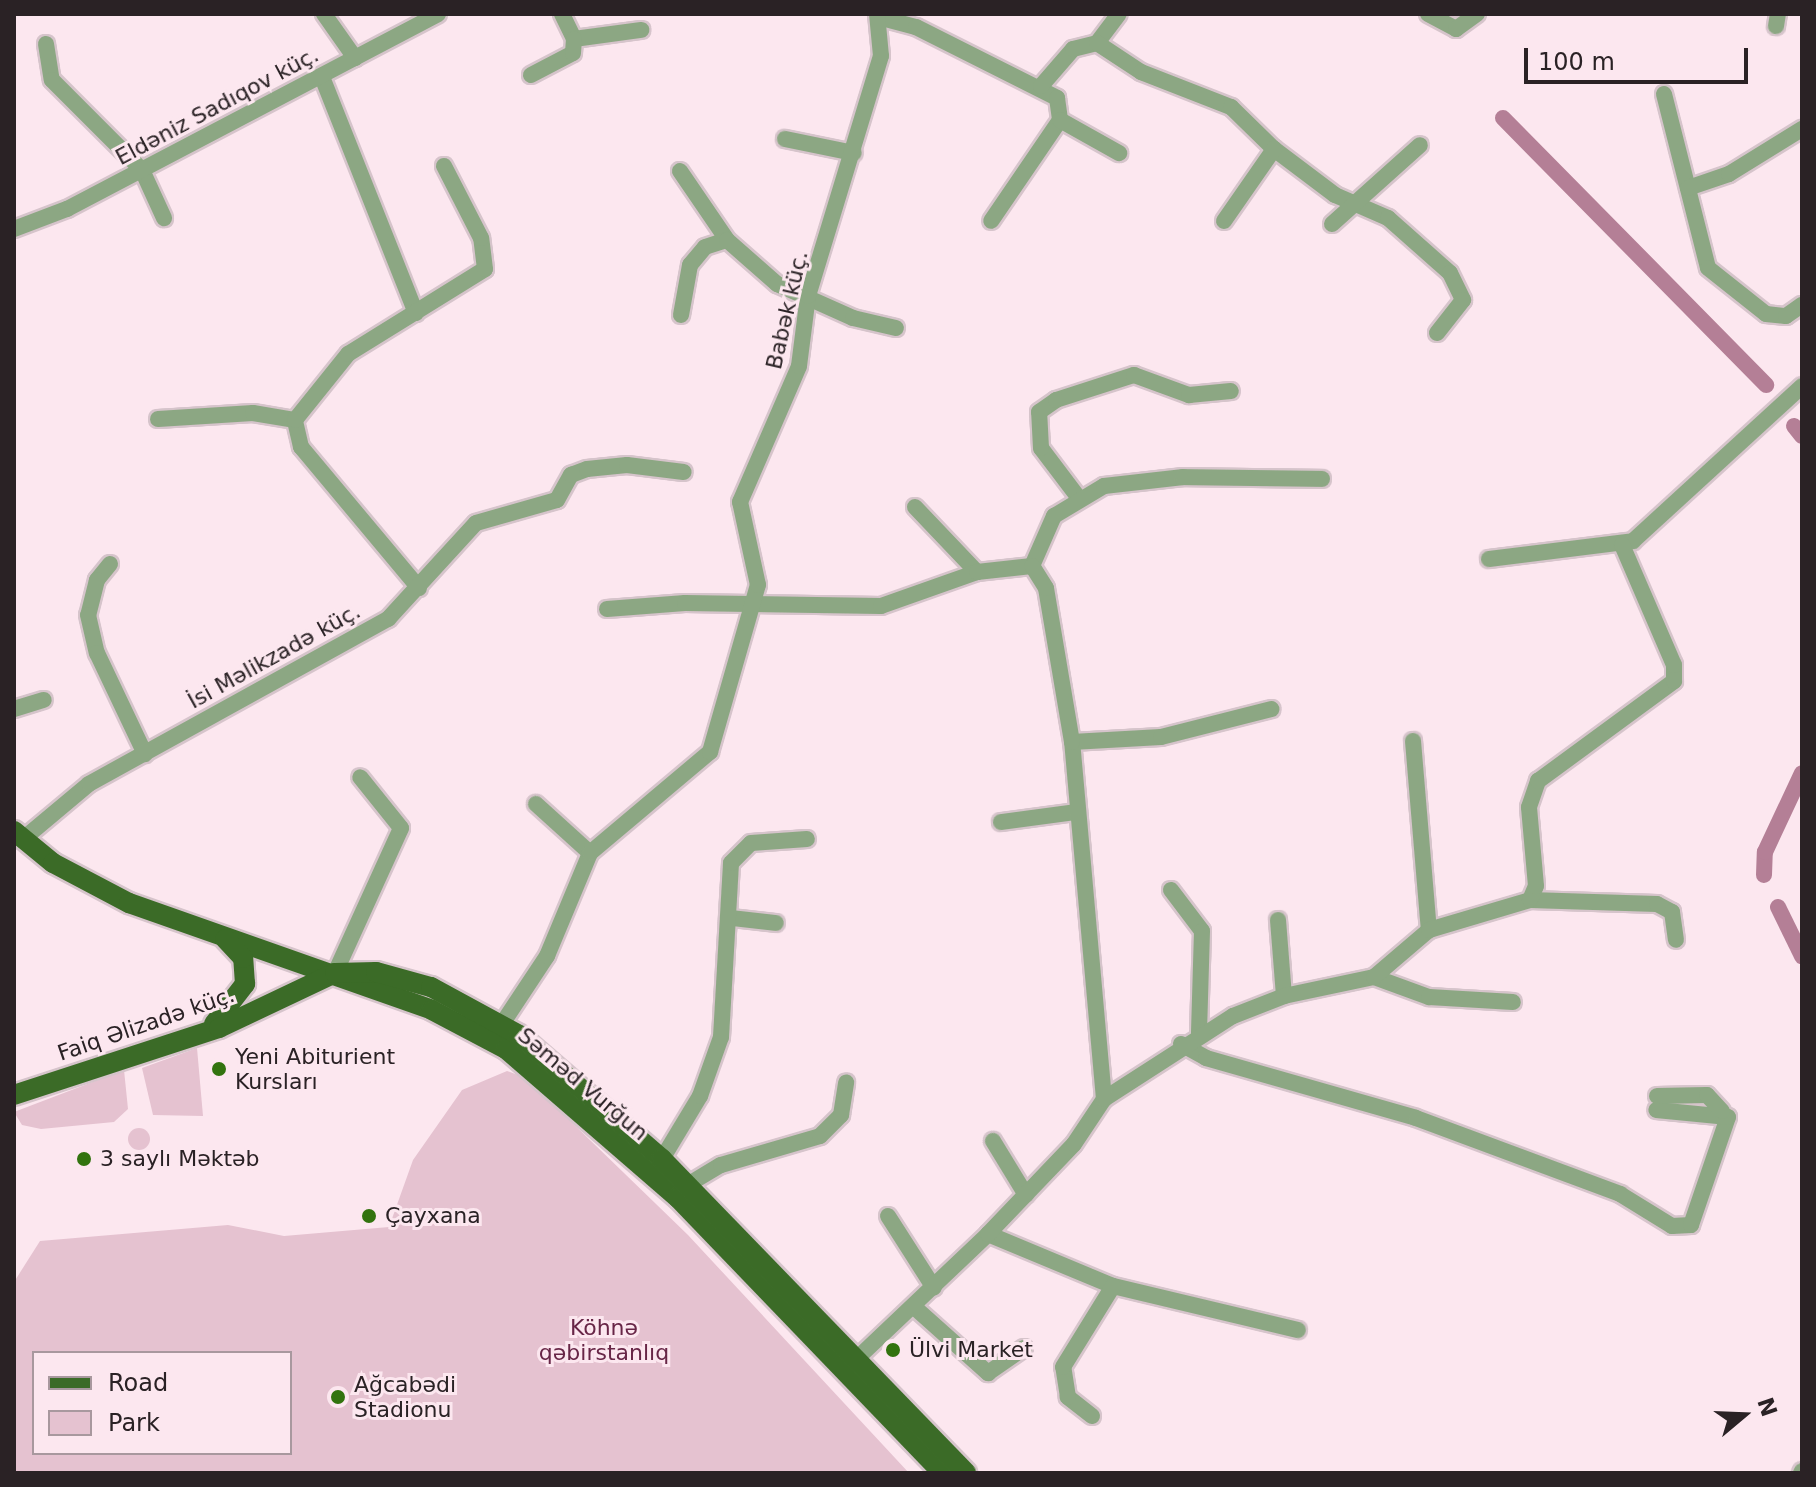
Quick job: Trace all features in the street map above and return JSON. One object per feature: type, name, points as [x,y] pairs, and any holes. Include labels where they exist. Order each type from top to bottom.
[{"type":"main road","name":"Səməd Vurğun","points":[[18,835],[129,903],[335,973],[456,1021],[525,1063],[678,1198],[966,1473]]},
{"type":"main road","points":[[198,1036],[231,1008],[245,984],[243,958],[219,934]]},
{"type":"main road","name":"Səməd Vurğun","points":[[335,973],[400,976],[502,1024],[689,1184],[943,1473]]},
{"type":"main road","name":"Faiq Əlizadə küç.","points":[[14,1095],[198,1036],[335,973]]},
{"type":"street","points":[[324,14],[355,58]]},
{"type":"street","name":"Eldəniz Sadıqov küç.","points":[[14,229],[142,170],[438,14]]},
{"type":"street","points":[[531,75],[573,53],[574,39],[562,14]]},
{"type":"street","points":[[991,221],[1060,120],[1057,98],[1041,86],[1073,49],[1097,43],[1119,14]]},
{"type":"street","points":[[1428,14],[1456,29],[1477,14]]},
{"type":"street","name":"Babək küç.","points":[[590,853],[710,752],[752,606],[756,564],[740,502],[799,366],[808,296],[881,56],[877,15],[1041,86]]},
{"type":"street","points":[[574,39],[641,30]]},
{"type":"street","points":[[1097,43],[1141,72],[1231,107],[1274,149],[1335,195],[1358,201],[1388,218],[1464,290],[1437,333]]},
{"type":"street","points":[[46,44],[52,80],[68,102],[142,170],[164,218]]},
{"type":"street","points":[[322,77],[416,313]]},
{"type":"street","points":[[1664,94],[1708,268],[1766,314],[1786,316],[1802,305]]},
{"type":"street","points":[[1060,120],[1119,153]]},
{"type":"street","points":[[1688,188],[1729,174],[1802,129]]},
{"type":"street","points":[[785,139],[854,153]]},
{"type":"street","points":[[1332,224],[1420,145]]},
{"type":"street","points":[[1224,221],[1274,149]]},
{"type":"street","points":[[295,420],[348,354],[485,269],[481,238],[444,166]]},
{"type":"street","points":[[680,171],[727,240],[763,275],[808,296],[896,328]]},
{"type":"street","points":[[681,315],[690,265],[705,247],[727,240]]},
{"type":"street","points":[[1078,497],[1041,448],[1036,429],[1039,412],[1056,400],[1134,375],[1189,395],[1231,391]]},
{"type":"street","points":[[1489,559],[1622,545],[1648,530],[1802,386]]},
{"type":"street","points":[[158,419],[265,413],[295,420]]},
{"type":"street","points":[[295,420],[301,447],[419,588]]},
{"type":"street","name":"İsi Məlikzadə küç.","points":[[18,835],[89,784],[388,619],[476,523],[557,500],[571,475],[627,465],[684,472]]},
{"type":"street","points":[[1032,566],[1054,516],[1078,497],[1104,486],[1183,477],[1322,479]]},
{"type":"street","points":[[915,507],[977,572]]},
{"type":"street","points":[[1530,900],[1536,886],[1529,807],[1538,781],[1674,681],[1674,665],[1622,545]]},
{"type":"street","points":[[110,564],[97,580],[88,615],[97,653],[145,754]]},
{"type":"street","points":[[607,609],[881,606],[977,572],[1032,566]]},
{"type":"street","points":[[1032,566],[1046,588],[1072,742],[1104,1099]]},
{"type":"street","points":[[14,709],[44,700]]},
{"type":"street","points":[[1072,742],[1161,737],[1272,709]]},
{"type":"street","points":[[1413,741],[1429,930]]},
{"type":"street","points":[[335,973],[401,828],[360,777]]},
{"type":"street","points":[[502,1024],[547,956],[590,853],[536,804]]},
{"type":"street","points":[[1001,822],[1076,812]]},
{"type":"street","points":[[662,1159],[700,1096],[721,1037],[732,918],[731,863],[740,850],[807,839]]},
{"type":"street","points":[[1171,890],[1202,931],[1199,1033]]},
{"type":"street","points":[[850,1365],[934,1288],[1026,1195],[1104,1099],[1199,1033],[1284,996],[1374,977],[1429,930],[1530,900],[1657,904],[1672,912],[1676,940]]},
{"type":"street","points":[[732,918],[776,923]]},
{"type":"street","points":[[1278,920],[1284,996]]},
{"type":"street","points":[[1374,977],[1429,997],[1513,1002]]},
{"type":"street","points":[[1181,1044],[1206,1058],[1416,1118],[1620,1194],[1682,1227],[1699,1212],[1730,1125],[1722,1111],[1656,1103]]},
{"type":"street","points":[[689,1184],[721,1165],[820,1136],[841,1115],[846,1082]]},
{"type":"street","points":[[993,1141],[1026,1195]]},
{"type":"street","points":[[888,1216],[934,1288]]},
{"type":"street","points":[[988,1234],[1113,1286],[1298,1330]]},
{"type":"street","points":[[1092,1416],[1068,1397],[1063,1367],[1113,1286]]},
{"type":"street","points":[[913,1306],[988,1373],[1024,1348]]},
{"type":"green space","points":[[197,1048],[203,1116],[153,1115],[142,1068]]},
{"type":"green space","points":[[124,1070],[128,1109],[114,1122],[41,1129],[22,1125],[14,1112]]},
{"type":"green space","name":"Köhnə qəbirstanlıq","points":[[507,1071],[526,1078],[688,1235],[909,1473],[14,1473],[14,1282],[40,1241],[228,1225],[284,1236],[389,1227],[413,1160],[462,1090]]},
{"type":"green space","points":[[139,1128],[147,1131],[150,1139],[147,1147],[139,1150],[131,1147],[128,1139],[131,1131]]},
{"type":"waterway","points":[[1503,118],[1766,385]]},
{"type":"waterway","points":[[1794,426],[1802,436]]},
{"type":"waterway","points":[[1764,875],[1765,852],[1802,773]]},
{"type":"waterway","points":[[1778,907],[1802,956]]},
{"type":"place","name":"Yeni Abiturient Kursları","points":[[219,1069]]},
{"type":"place","name":"3 saylı Məktəb","points":[[84,1159]]},
{"type":"place","name":"Çayxana","points":[[369,1216]]},
{"type":"place","name":"Ülvi Market","points":[[893,1350]]},
{"type":"place","name":"Ağcabədi Stadionu","points":[[338,1397]]}]
